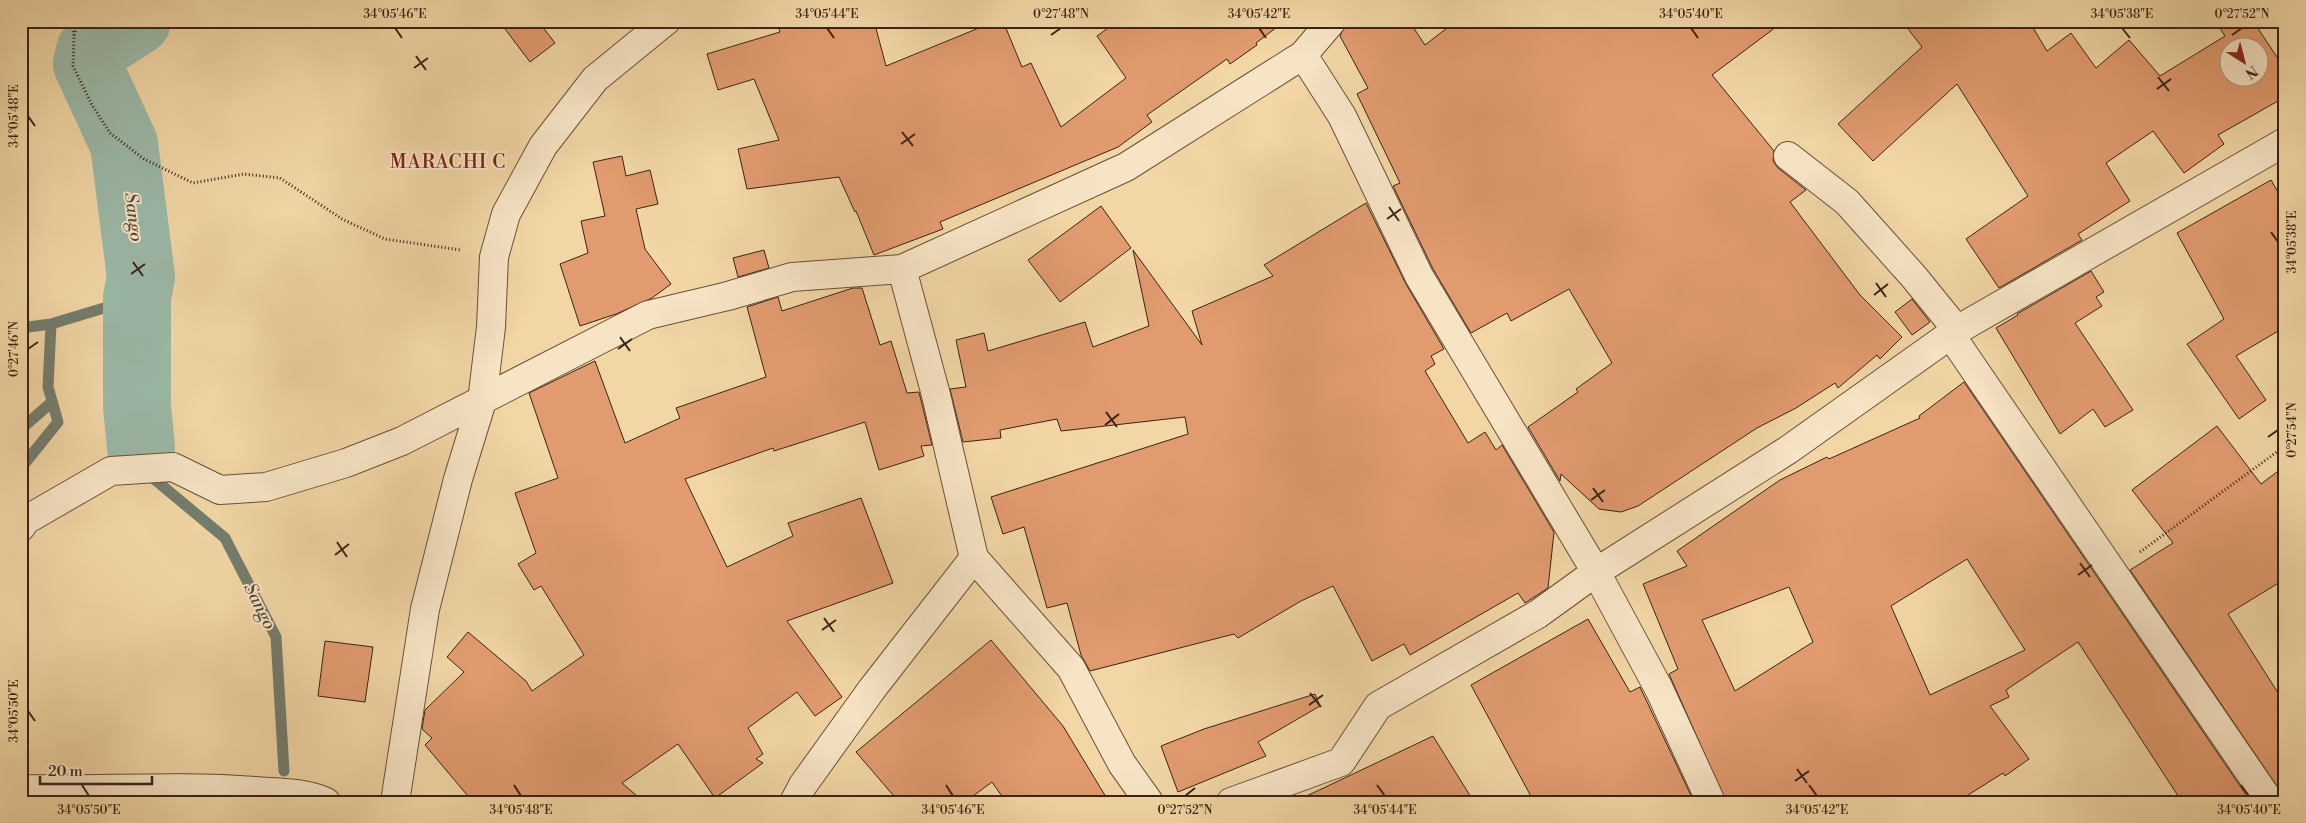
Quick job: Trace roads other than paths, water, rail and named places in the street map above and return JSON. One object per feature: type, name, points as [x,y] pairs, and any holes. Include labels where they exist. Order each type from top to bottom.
[{"type":"street","points":[[395,802],[425,609],[458,479],[482,401],[491,327],[494,257],[506,214],[543,146],[595,79],[666,21]]},
{"type":"street","points":[[21,527],[26,520],[111,471],[174,467],[220,490],[266,487],[346,463],[392,445],[482,401],[648,315],[728,296],[792,277],[902,269],[1126,167],[1303,55],[1332,21]]},
{"type":"street","points":[[1303,55],[1342,116],[1419,276],[1596,572],[1659,689],[1711,802]]},
{"type":"street","points":[[1231,802],[1341,762],[1378,706],[1538,614],[1596,572],[1788,450],[1954,332],[2285,142]]},
{"type":"street","points":[[1788,156],[1847,202],[1914,277],[1954,332],[2270,802]]},
{"type":"street","points":[[902,269],[936,395],[974,558],[1071,668],[1122,764],[1149,802]]},
{"type":"street","points":[[794,802],[803,784],[872,689],[974,558]]},
{"type":"street","points":[[21,789],[90,791],[139,795],[215,788],[311,795],[326,802]]},
{"type":"waterway","name":"Sango","points":[[137,21],[90,51],[87,64],[124,144],[141,277],[137,298],[137,406],[141,448]]},
{"type":"waterway","points":[[21,468],[58,422],[48,387],[51,324],[137,298]]},
{"type":"waterway","points":[[21,328],[51,324]]},
{"type":"waterway","points":[[21,429],[52,402]]},
{"type":"waterway","name":"Sango","points":[[153,478],[225,538],[276,637],[284,771]]},
{"type":"district","name":"MARACHI C","points":[[448,161]]}]
